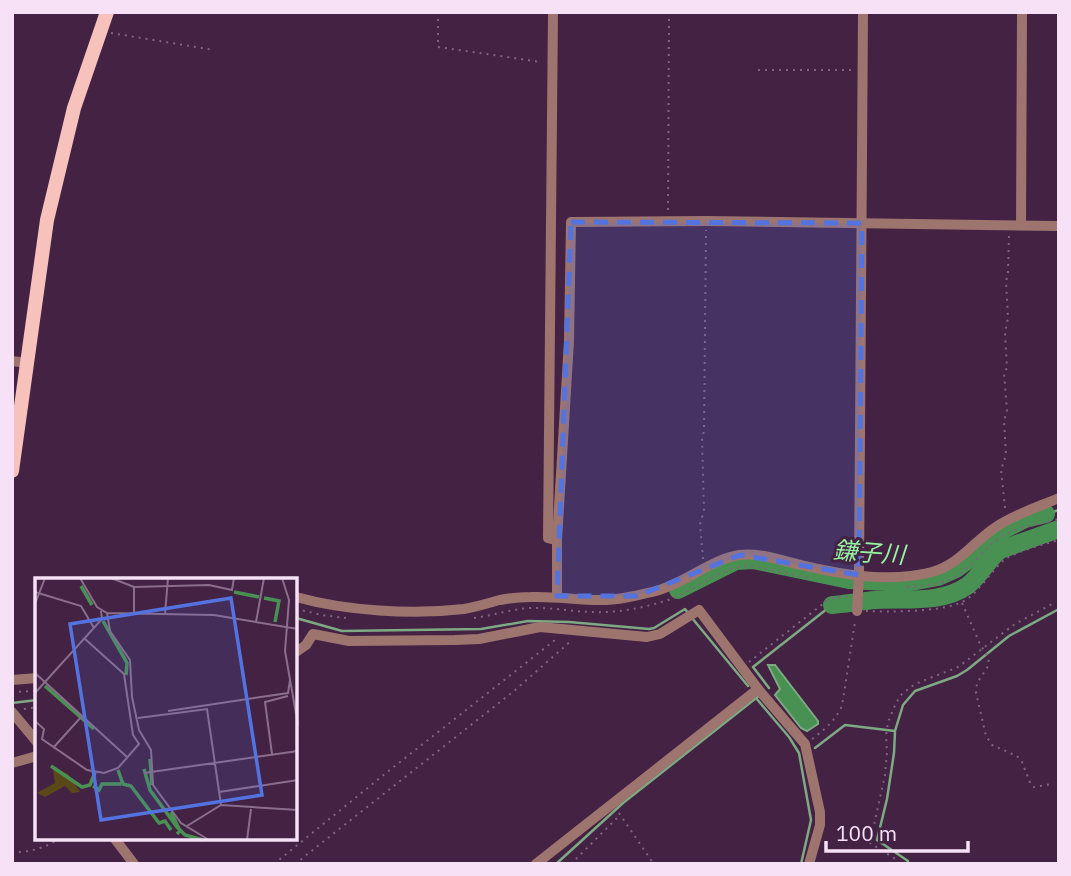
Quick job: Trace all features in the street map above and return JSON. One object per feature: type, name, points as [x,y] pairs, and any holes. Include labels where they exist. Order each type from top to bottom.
[{"type":"main road","points":[[12,471],[50,208],[74,107],[107,12]]},
{"type":"street","points":[[553,12],[548,538],[557,540]]},
{"type":"street","points":[[857,611],[863,12]]},
{"type":"street","points":[[1015,225],[1022,12]]},
{"type":"street","points":[[557,596],[557,540],[569,341],[571,222],[1059,226]]},
{"type":"street","points":[[12,361],[27,363]]},
{"type":"street","points":[[298,597],[349,608],[442,611],[501,600],[557,596],[598,600],[622,599],[657,591],[683,581],[726,558],[754,554],[825,571],[859,575],[897,577],[928,573],[942,569],[1008,520],[1059,498]]},
{"type":"street","points":[[298,651],[313,634],[349,641],[455,640],[479,639],[540,627],[647,637],[660,634],[699,610],[758,689],[805,744],[820,812],[820,825],[809,864]]},
{"type":"street","points":[[12,680],[35,678]]},
{"type":"street","points":[[536,864],[758,689]]},
{"type":"street","points":[[15,711],[35,740]]},
{"type":"street","points":[[12,764],[35,757]]},
{"type":"street","points":[[117,841],[134,864]]},
{"type":"path","points":[[438,12],[438,47],[553,64]]},
{"type":"path","points":[[667,222],[669,12]]},
{"type":"path","points":[[100,29],[214,50]]},
{"type":"path","points":[[758,70],[863,70]]},
{"type":"path","points":[[706,222],[702,438],[704,511],[700,524],[706,568]]},
{"type":"path","points":[[1008,520],[1001,470],[1006,455],[1006,282],[1015,225]]},
{"type":"path","points":[[805,744],[829,726],[842,706],[857,611],[933,609],[959,604],[984,584],[1006,558],[1059,540]]},
{"type":"path","points":[[742,668],[829,598],[858,595]]},
{"type":"path","points":[[962,602],[989,663],[977,683],[976,693],[989,741],[997,748],[1017,757],[1031,785],[1034,787],[1052,784]]},
{"type":"path","points":[[899,864],[870,843],[885,775],[886,736],[892,709],[910,687],[958,667],[1015,624],[1054,603]]},
{"type":"path","points":[[274,864],[555,642],[558,629]]},
{"type":"path","points":[[295,864],[514,691],[580,631]]},
{"type":"path","points":[[12,692],[35,691]]},
{"type":"path","points":[[15,711],[35,707]]},
{"type":"path","points":[[612,804],[653,863]]},
{"type":"path","points":[[571,864],[621,815]]},
{"type":"path","points":[[12,852],[51,845],[56,841]]},
{"type":"highlighted area","points":[[571,222],[862,223],[859,575],[740,555],[637,596],[557,596]]},
{"type":"shaded area","points":[[768,665],[775,665],[818,724],[807,731],[801,728],[775,695],[780,689]]},
{"type":"waterway","points":[[1046,514],[1059,510]]},
{"type":"waterway","name":"鎌子川","points":[[678,590],[736,561],[753,560],[849,580],[911,582],[938,577],[967,561],[992,536],[1025,519],[1046,514]]},
{"type":"waterway","name":"鎌子川","points":[[832,605],[946,596],[972,582],[1000,550],[1059,529]]},
{"type":"waterway","points":[[769,688],[753,667],[832,605]]},
{"type":"waterway","points":[[298,619],[342,631],[481,629],[528,621],[649,629],[685,609],[688,613]]},
{"type":"waterway","points":[[815,748],[845,725],[895,731],[903,705],[915,691],[957,676],[1009,636],[1059,609]]},
{"type":"waterway","points":[[692,618],[748,686]]},
{"type":"waterway","points":[[556,864],[623,803],[760,695]]},
{"type":"waterway","points":[[756,698],[799,753],[811,820],[801,864]]},
{"type":"waterway","points":[[12,703],[35,700]]},
{"type":"waterway","points":[[895,732],[887,799],[877,840],[908,861],[907,864]]}]
